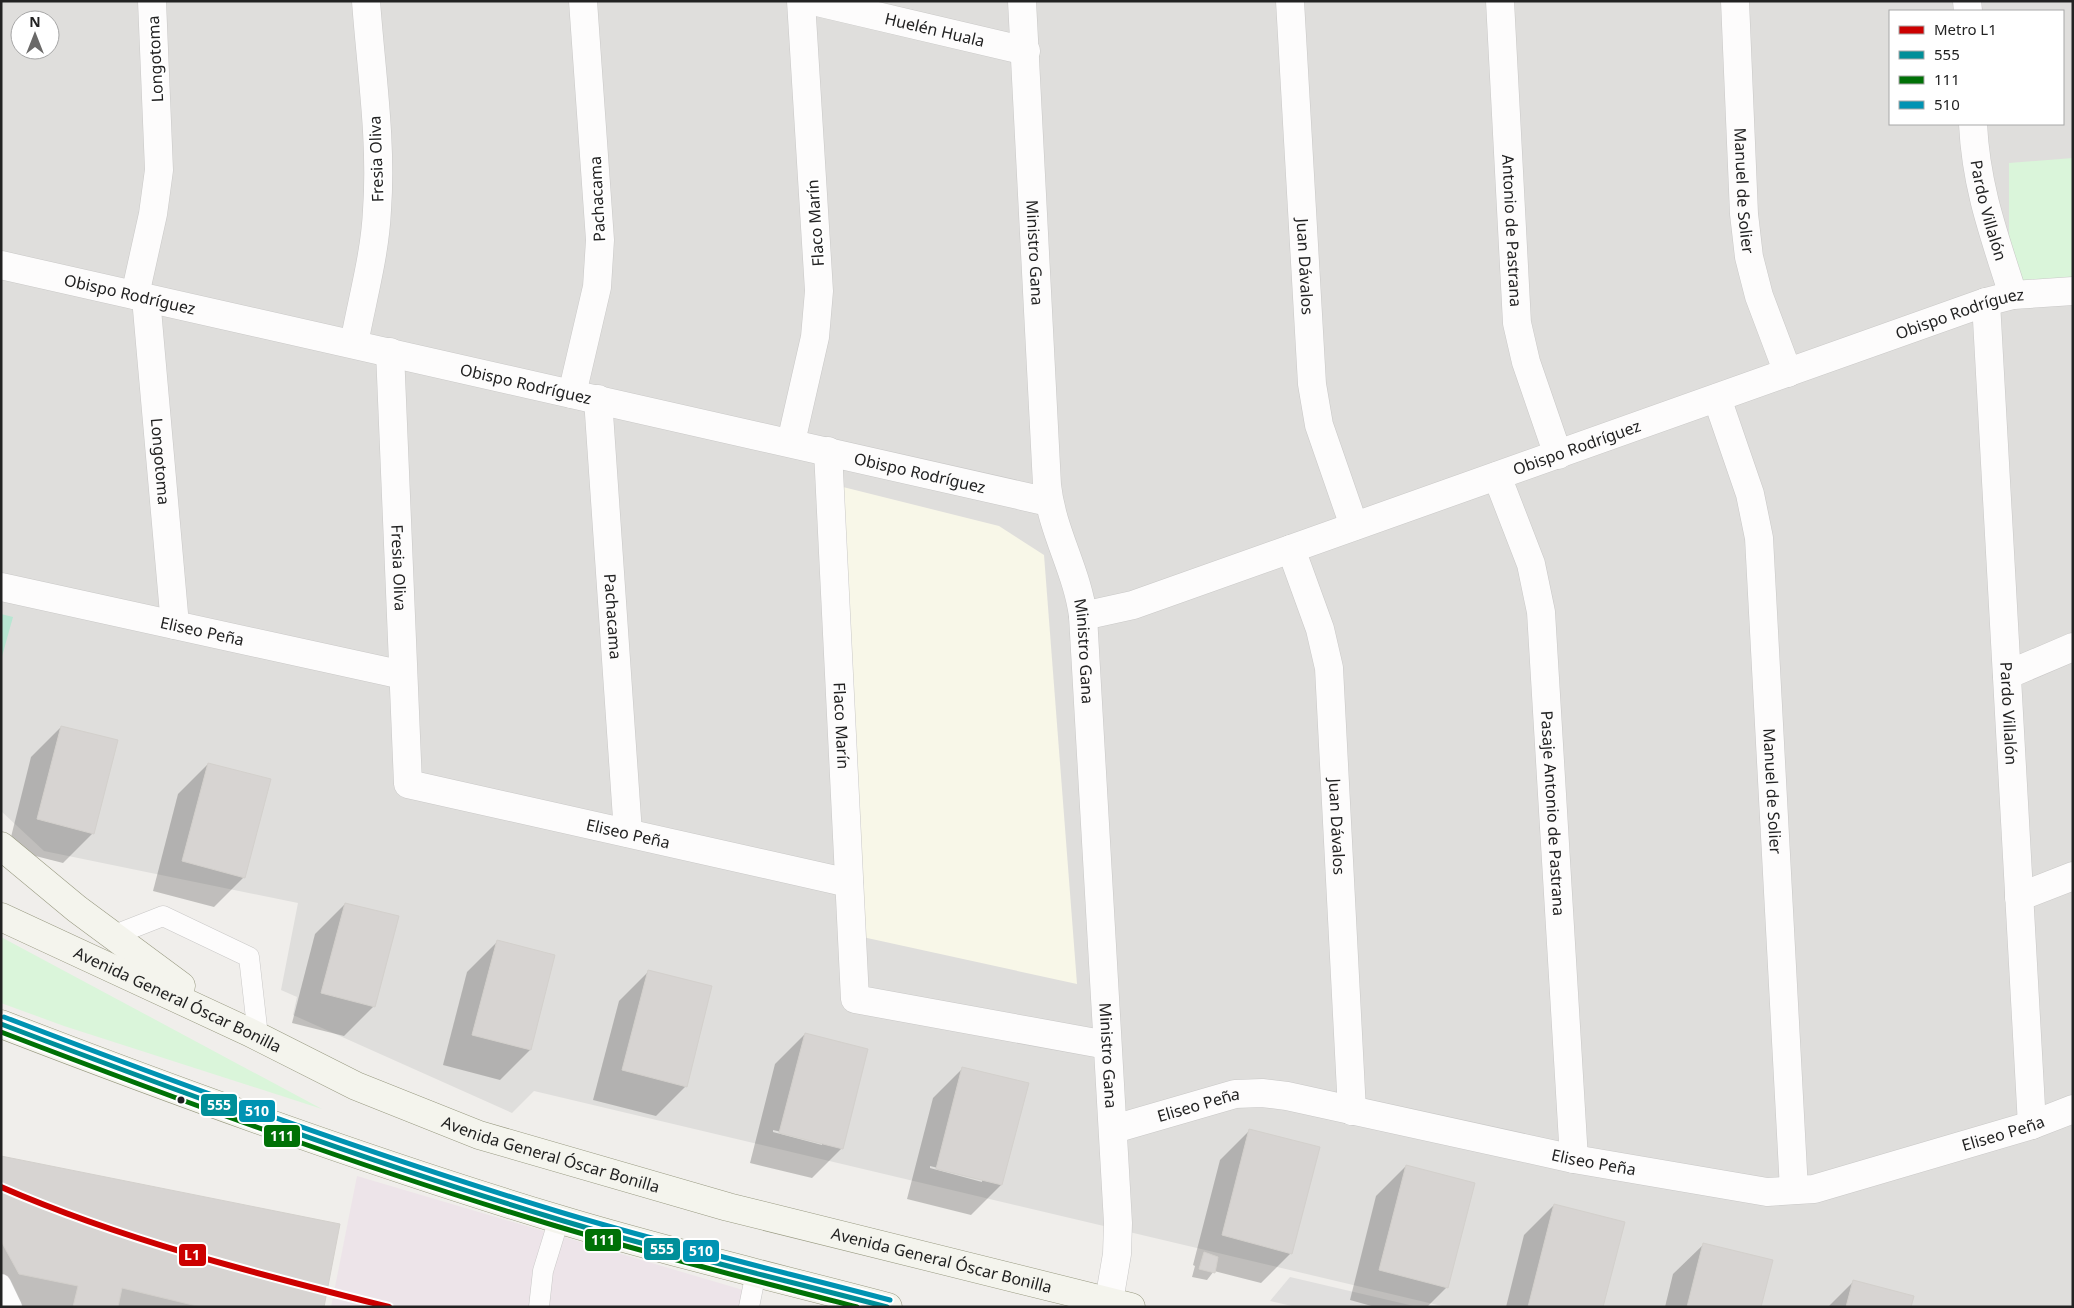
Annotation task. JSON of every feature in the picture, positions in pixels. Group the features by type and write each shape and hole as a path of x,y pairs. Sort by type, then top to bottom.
{"main road":[{"path":"1,846 112,936 254,1034"},
{"name":"Avenida General Óscar Bonilla","path":"1,917 254,1034 325,1071 411,1110 479,1135 548,1157 728,1207 1116,1305"},
{"path":"1,1024 168,1088 354,1154 559,1219 888,1307"}],"street":[{"name":"Longotoma","path":"152,1 159,170 140,297 175,625"},
{"name":"Fresia Oliva","path":"354,344 374,240 377,210 377,142 366,1"},
{"name":"Pachacama","path":"572,394 597,287 600,248 583,1"},
{"name":"Flaco Marín","path":"791,442 815,337 818,291 801,1"},
{"name":"Huelén Huala","path":"814,1 1026,51"},
{"name":"Ministro Gana","path":"1022,1 1049,502 1055,527 1076,584 1083,616 1107,1045 1114,1129 1118,1223 1116,1305"},
{"name":"Juan Dávalos","path":"1290,1 1312,384 1319,425 1354,526"},
{"name":"Antonio de Pastrana","path":"1500,1 1517,323 1526,362 1558,455"},
{"name":"Manuel de Solier","path":"1735,1 1744,214 1749,257 1760,296 1788,373"},
{"name":"Pardo Villalón","path":"1973,125 1977,173 1981,194 2013,295"},
{"name":"Obispo Rodríguez","path":"1,265 791,442 1049,502"},
{"name":"Obispo Rodríguez","path":"1083,616 1133,605 1986,302 2013,295 2073,291"},
{"name":"Pardo Villalón","path":"1986,302 2032,1125"},
{"name":"Fresia Oliva","path":"390,352 408,784"},
{"name":"Manuel de Solier","path":"1717,398 1750,494 1760,538 1794,1190"},
{"name":"Pachacama","path":"598,399 628,833"},
{"name":"Flaco Marín","path":"828,451 855,999 1107,1045"},
{"name":"Pasaje Antonio de Pastrana","path":"1497,476 1531,564 1542,612 1574,1159"},
{"name":"Juan Dávalos","path":"1291,549 1320,629 1329,668 1352,1111"},
{"name":"Eliseo Peña","path":"1,587 402,675"},
{"path":"2007,675 2073,646"},
{"name":"Eliseo Peña","path":"408,784 849,883"},
{"path":"2019,897 2073,876"},
{"name":"Eliseo Peña","path":"1114,1129 1235,1094 1262,1093 1287,1096 1574,1159 1767,1192 1814,1189 2032,1125 2073,1109"}],"lane":[{"path":"112,936 163,916 249,957 254,1034"},
{"path":"539,1307 543,1271 559,1219"},
{"path":"749,1307 756,1272"},
{"path":"1,1284 12,1307"}],"shaded area":[{"path":"1,1 2073,1 2073,1307 1446,1307 534,1091 512,1113 293,1015 297,997 281,990 298,903 44,851 1,811"},
{"path":"843,487 999,526 1044,555 1077,984 858,936"},
{"path":"357,1176 760,1295 758,1307 331,1307"},
{"path":"1290,1277 1418,1307 1296,1307 1270,1301"}],"green space":[{"path":"2073,158 2073,278 2009,287 2009,163"},
{"path":"1,614 13,617 1,660"},
{"path":"1,937 322,1109 64,1026 1,1003"}],"building":[{"path":"61,726 118,740 94,834 37,819"},
{"path":"208,763 271,779 245,878 182,861"},
{"path":"345,903 399,916 375,1007 321,993"},
{"path":"497,940 555,955 531,1050 472,1035"},
{"path":"648,970 712,986 687,1087 622,1070"},
{"path":"805,1033 868,1049 843,1149 779,1133"},
{"path":"962,1067 1029,1083 1002,1185 936,1169"},
{"path":"1249,1129 1320,1147 1292,1254 1222,1235"},
{"path":"1,1156 340,1224 324,1307 201,1307 122,1288 118,1307 73,1307 78,1286 19,1274 1,1241"},
{"path":"1406,1165 1475,1183 1448,1288 1379,1270"},
{"path":"1554,1204 1625,1222 1603,1307 1528,1307"},
{"path":"1703,1243 1773,1260 1761,1307 1687,1307"},
{"path":"1204,1252 1218,1257 1215,1273 1199,1269"},
{"path":"1853,1280 1914,1296 1911,1307 1846,1307"}],"metro line":[{"name":"L1","path":"1,1187 96,1224 192,1255 389,1307"}],"transit line":[{"name":"510","path":"4,1017 350,1144 490,1190 642,1236 890,1300"},
{"name":"555","path":"1,1024 347,1151 487,1197 639,1243 887,1307"},
{"name":"111","path":"1,1032 138,1084 416,1182 631,1248 857,1307"}]}
